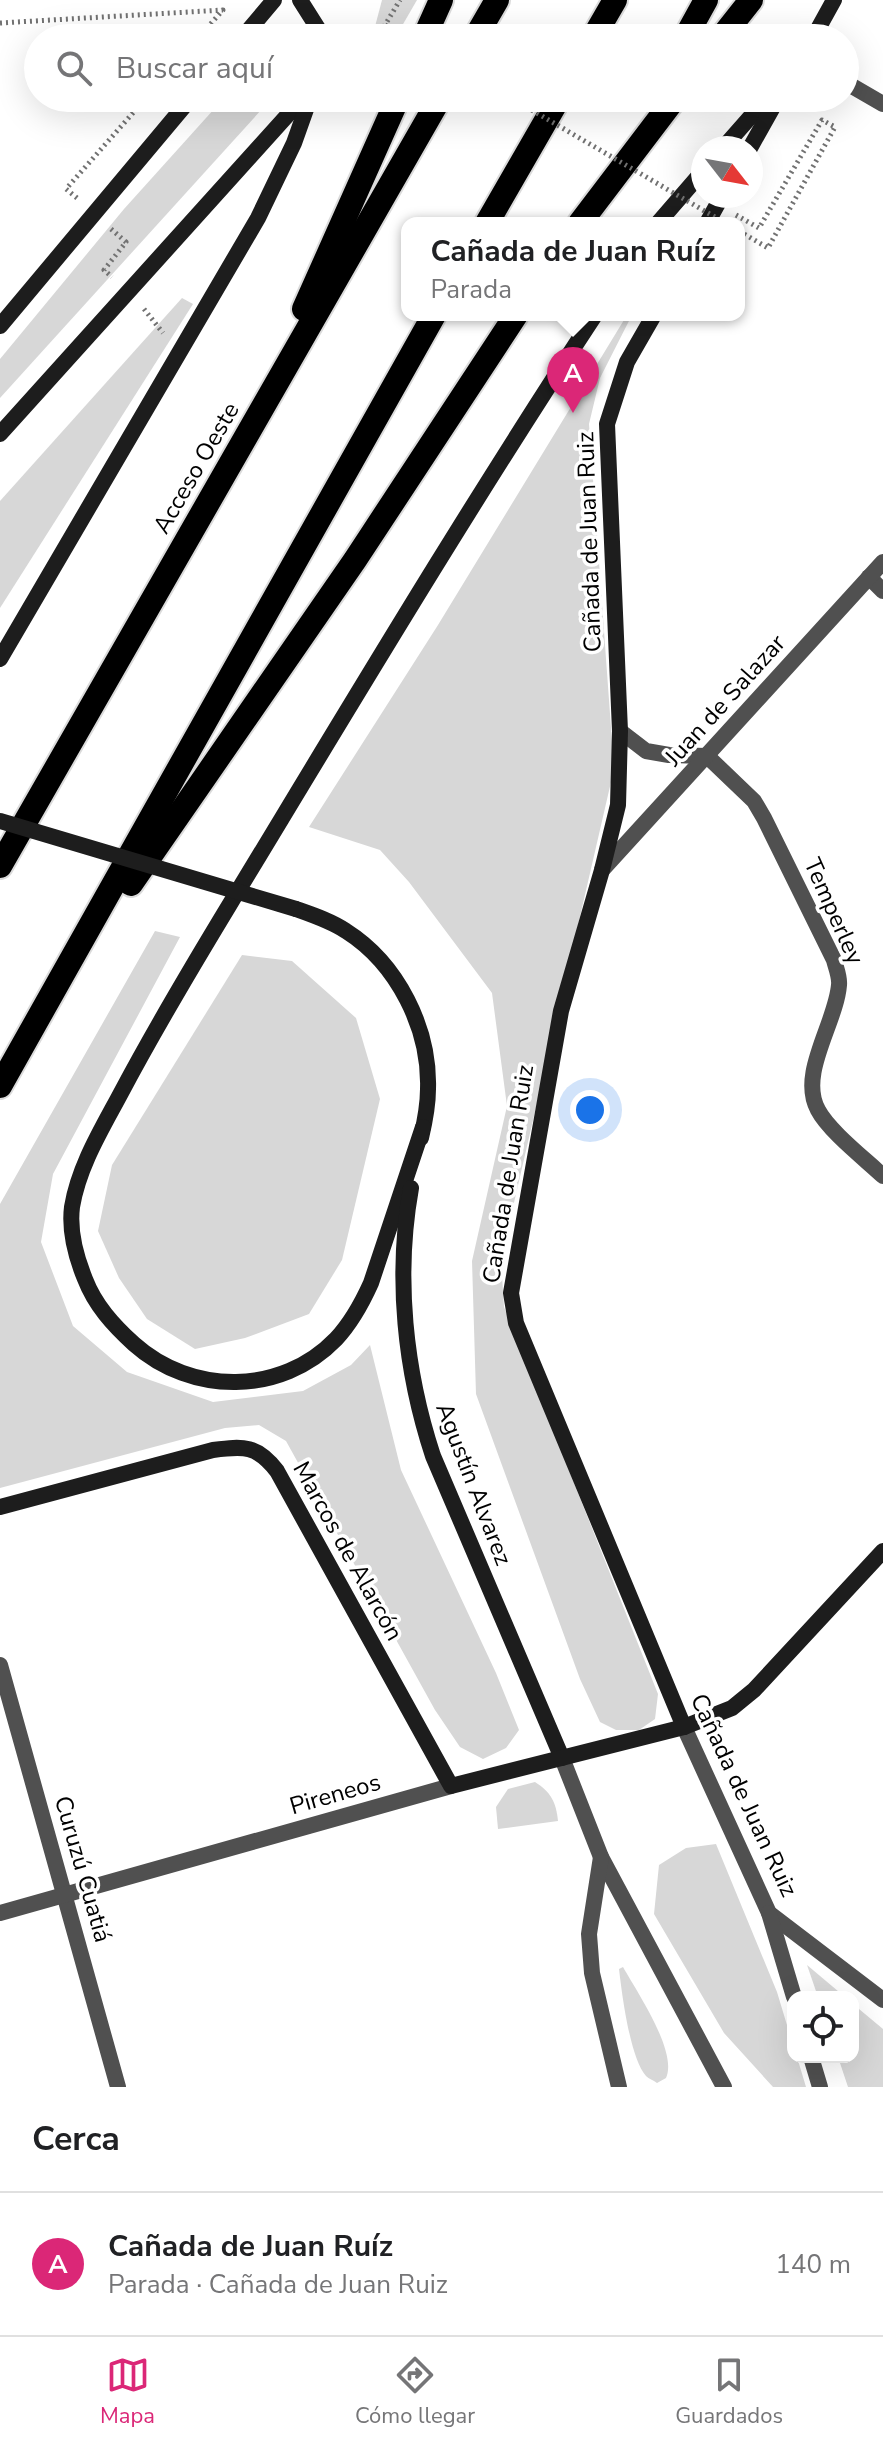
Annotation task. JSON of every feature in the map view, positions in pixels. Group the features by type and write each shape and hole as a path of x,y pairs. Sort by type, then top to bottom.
{"highway":[{"path":"430,24 441,0"},
{"path":"483,24 497,0"},
{"path":"601,24 615,0"},
{"path":"693,24 706,0"},
{"path":"732,24 751,0"},
{"path":"251,428 392,112"},
{"name":"Acceso Oeste","path":"0,866 432,112"},
{"path":"490,217 551,112"},
{"path":"599,195 644,112"},
{"path":"584,217 664,112"},
{"path":"0,1086 431,321"},
{"path":"43,1011 355,560 512,321"}],"main road":[{"path":"254,24 274,0"},
{"path":"300,0 315,24"},
{"path":"821,24 834,0"},
{"path":"0,326 179,112"},
{"path":"0,434 290,112"},
{"path":"0,659 258,218 294,143 305,112"},
{"path":"734,136 755,112"},
{"path":"757,136 770,112"},
{"path":"663,217 691,185"},
{"path":"423,1127 364,1298 335,1341 302,1365 283,1374 243,1383 201,1379 180,1373 160,1363 124,1335 109,1320 89,1289 80,1267 71,1225 78,1185 94,1143 199,954 452,538 591,321"},
{"name":"Cañada de Juan Ruiz","path":"651,321 627,362 607,424 620,731 618,805 561,1011 511,1293 516,1323 684,1727"},
{"name":"Agustín Alvarez","path":"0,821 296,909 346,931 366,946 406,997 417,1021 427,1066 428,1097 410,1192 404,1244 409,1359 418,1412 433,1456 562,1758"},
{"name":"Marcos de Alarcón","path":"0,1507 213,1450 240,1446 267,1458 451,1786"},
{"name":"Pireneos","path":"451,1786 684,1727 732,1708 754,1690 883,1551"}],"street":[{"path":"859,90 883,104"},
{"name":"Juan de Salazar","path":"602,870 883,562"},
{"path":"869,577 883,591"},
{"path":"620,731 646,751 707,756"},
{"name":"Temperley","path":"707,756 759,809 834,960 840,982 812,1077 812,1094 817,1110 827,1122 883,1176"},
{"name":"Curuzú Cuatiá","path":"0,1665 118,2087"},
{"name":"Cañada de Juan Ruiz","path":"684,1727 769,1913 883,2000"},
{"name":"Agustín Alvarez","path":"562,1758 601,1857 724,2087"},
{"name":"Pireneos","path":"0,1913 451,1786"},
{"path":"601,1857 589,1934 592,1973 619,2087"},
{"path":"769,1913 792,1991"},
{"path":"813,2063 820,2087"}],"path":[{"path":"386,24 400,0"},
{"path":"0,23 223,10 210,24"},
{"path":"535,112 715,217"},
{"path":"745,218 759,228 822,120 835,127 768,248 745,235"}],"shaded area":[{"path":"382,0 417,0 403,24 376,24"},
{"path":"211,112 259,112 0,398 0,359 124,209"},
{"path":"182,298 193,304 0,608 0,501"},
{"path":"623,321 629,321 600,378 589,424 614,769 501,1259 504,1307 658,1694 655,1719 639,1730 616,1730 600,1722 580,1679 476,1394 472,1261 507,1106 492,993 409,882 380,850 309,827 438,625"},
{"path":"155,931 180,937 53,1174 41,1242 73,1326 127,1372 213,1402 303,1391 351,1365 370,1345 401,1470 496,1673 519,1730 506,1748 483,1759 460,1747 435,1710 286,1441 259,1425 225,1428 0,1488 0,1204"},
{"path":"242,955 292,961 356,1018 380,1099 342,1260 309,1314 245,1338 195,1349 147,1319 119,1278 98,1231 112,1165"},
{"path":"535,1782 552,1798 558,1821 498,1829 496,1807 508,1789"},
{"path":"716,1844 777,1992 787,2025 787,2063 799,2063 806,2087 773,2087 724,2033 654,1914 659,1865 686,1848"},
{"path":"807,1965 838,1991 816,1991"},
{"path":"623,1967 654,2022 666,2053 666,2078 657,2083 646,2076 635,2055 619,1969"},
{"path":"859,2009 883,2029 883,2087 848,2087 840,2063 859,2063"}],"place":[{"name":"Cañada de Juan Ruíz","path":"573,413"}]}
